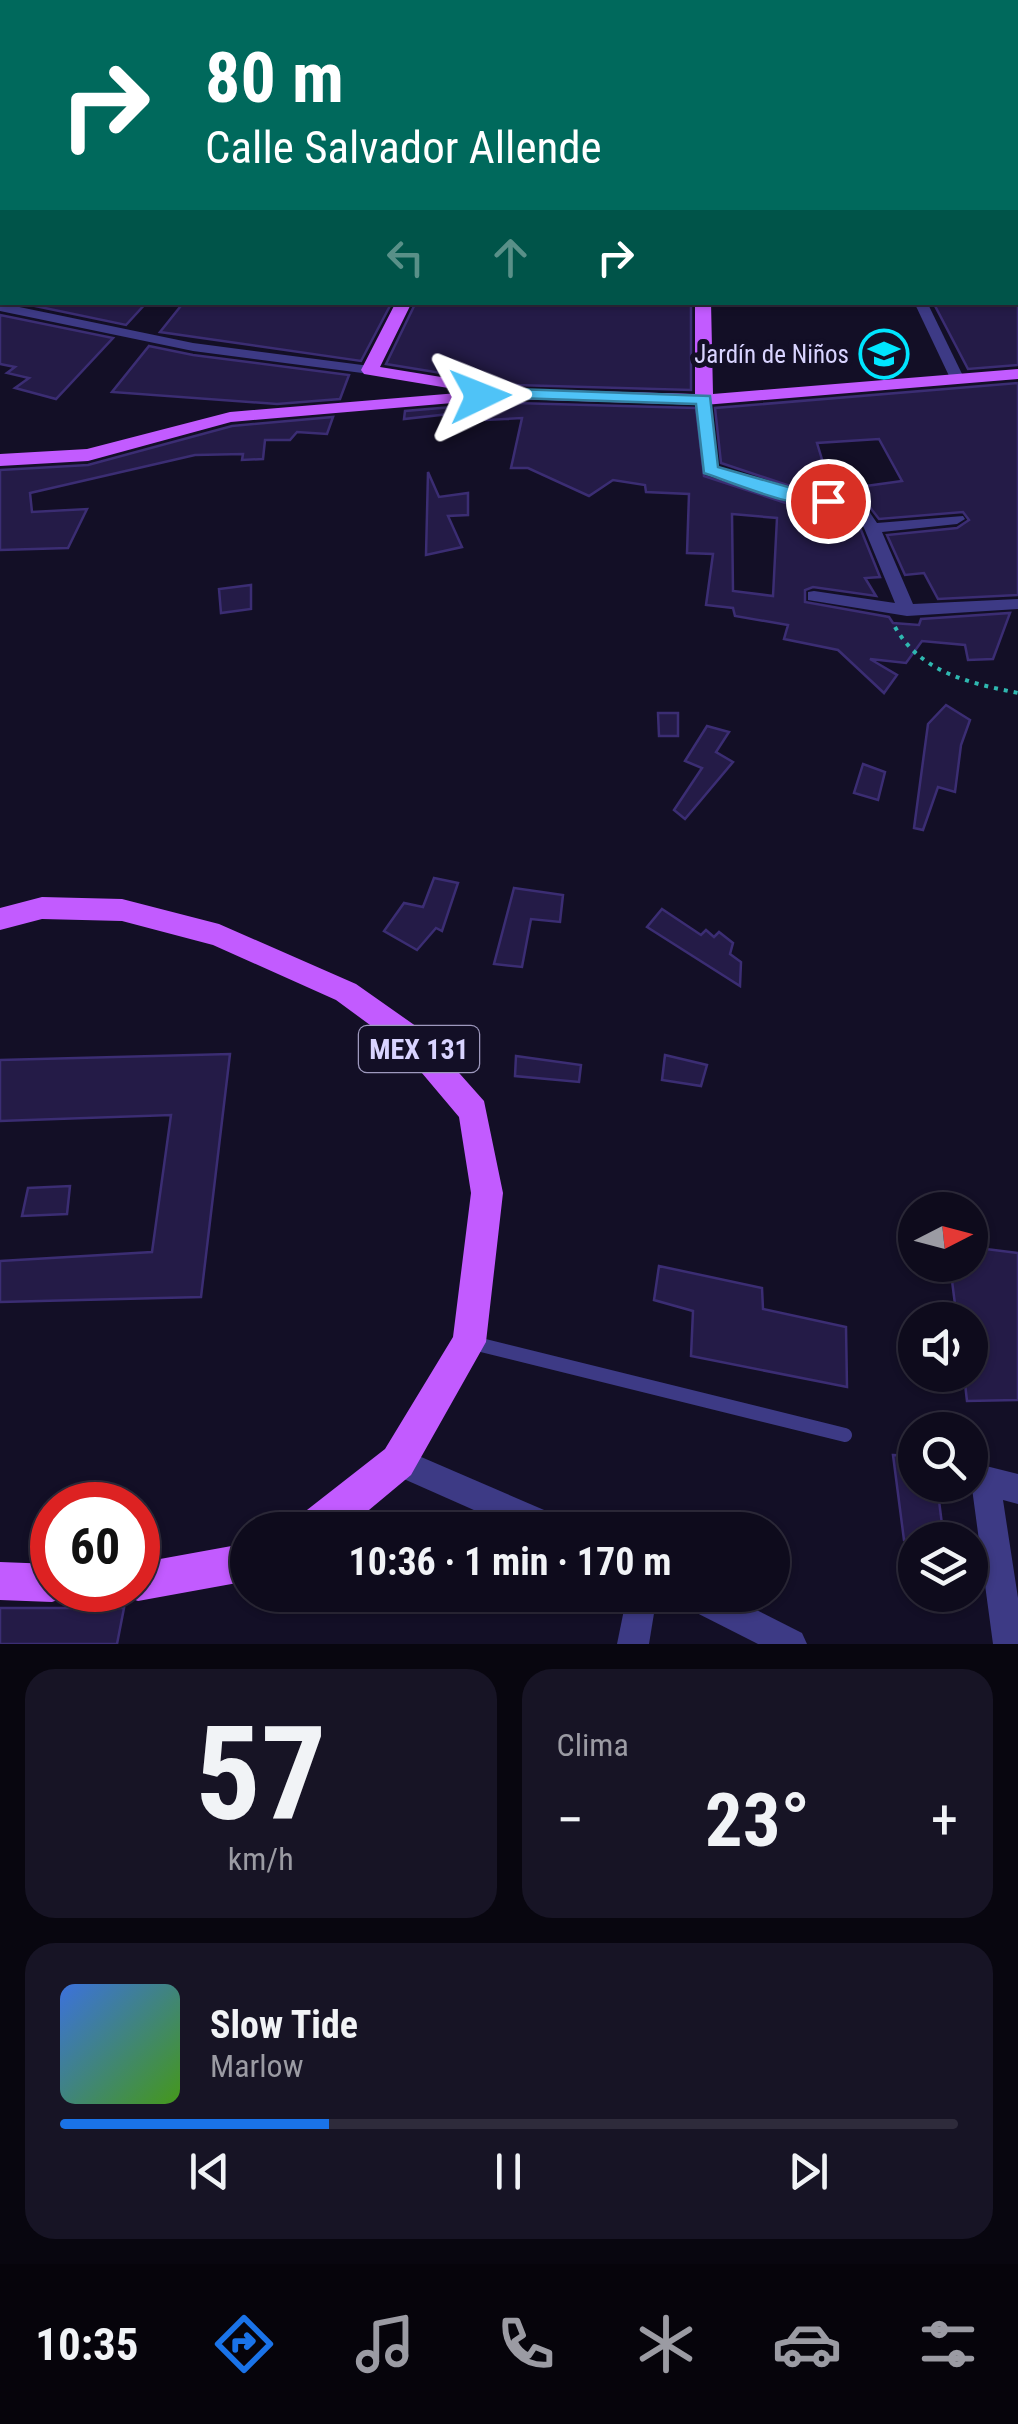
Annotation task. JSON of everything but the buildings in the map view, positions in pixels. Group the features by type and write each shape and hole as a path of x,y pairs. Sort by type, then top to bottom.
{"main road":[{"path":"402,305 370,370 515,394"},
{"path":"703,305 704,400"},
{"path":"0,460 88,455 230,417 302,408 515,394 704,400 1018,374"},
{"name":"MEX 131","path":"0,919 42,908 122,910 219,935 346,992 410,1038 473,1111 487,1193 469,1342 398,1462 338,1512"},
{"path":"160,1578 230,1565"},
{"path":"0,1581 30,1582"}],"street":[{"path":"14,305 193,347 370,370"},
{"path":"921,305 957,378"},
{"path":"704,400 710,470 799,498 857,504 872,528 907,610"},
{"path":"872,528 957,519"},
{"path":"814,596 907,610 1018,604"},
{"path":"398,1462 513,1512"},
{"path":"1008,1644 986,1481 1018,1489"},
{"path":"633,1644 639,1612"},
{"path":"728,1612 791,1644"}],"lane":[{"path":"469,1342 845,1435"}],"path":[{"path":"887,606 902,644 958,681 1018,693"}],"place":[{"name":"Jardín de Niños","path":"884,354"}],"route":[{"path":"480,396 704,400 710,470 799,498 828,501"}]}
